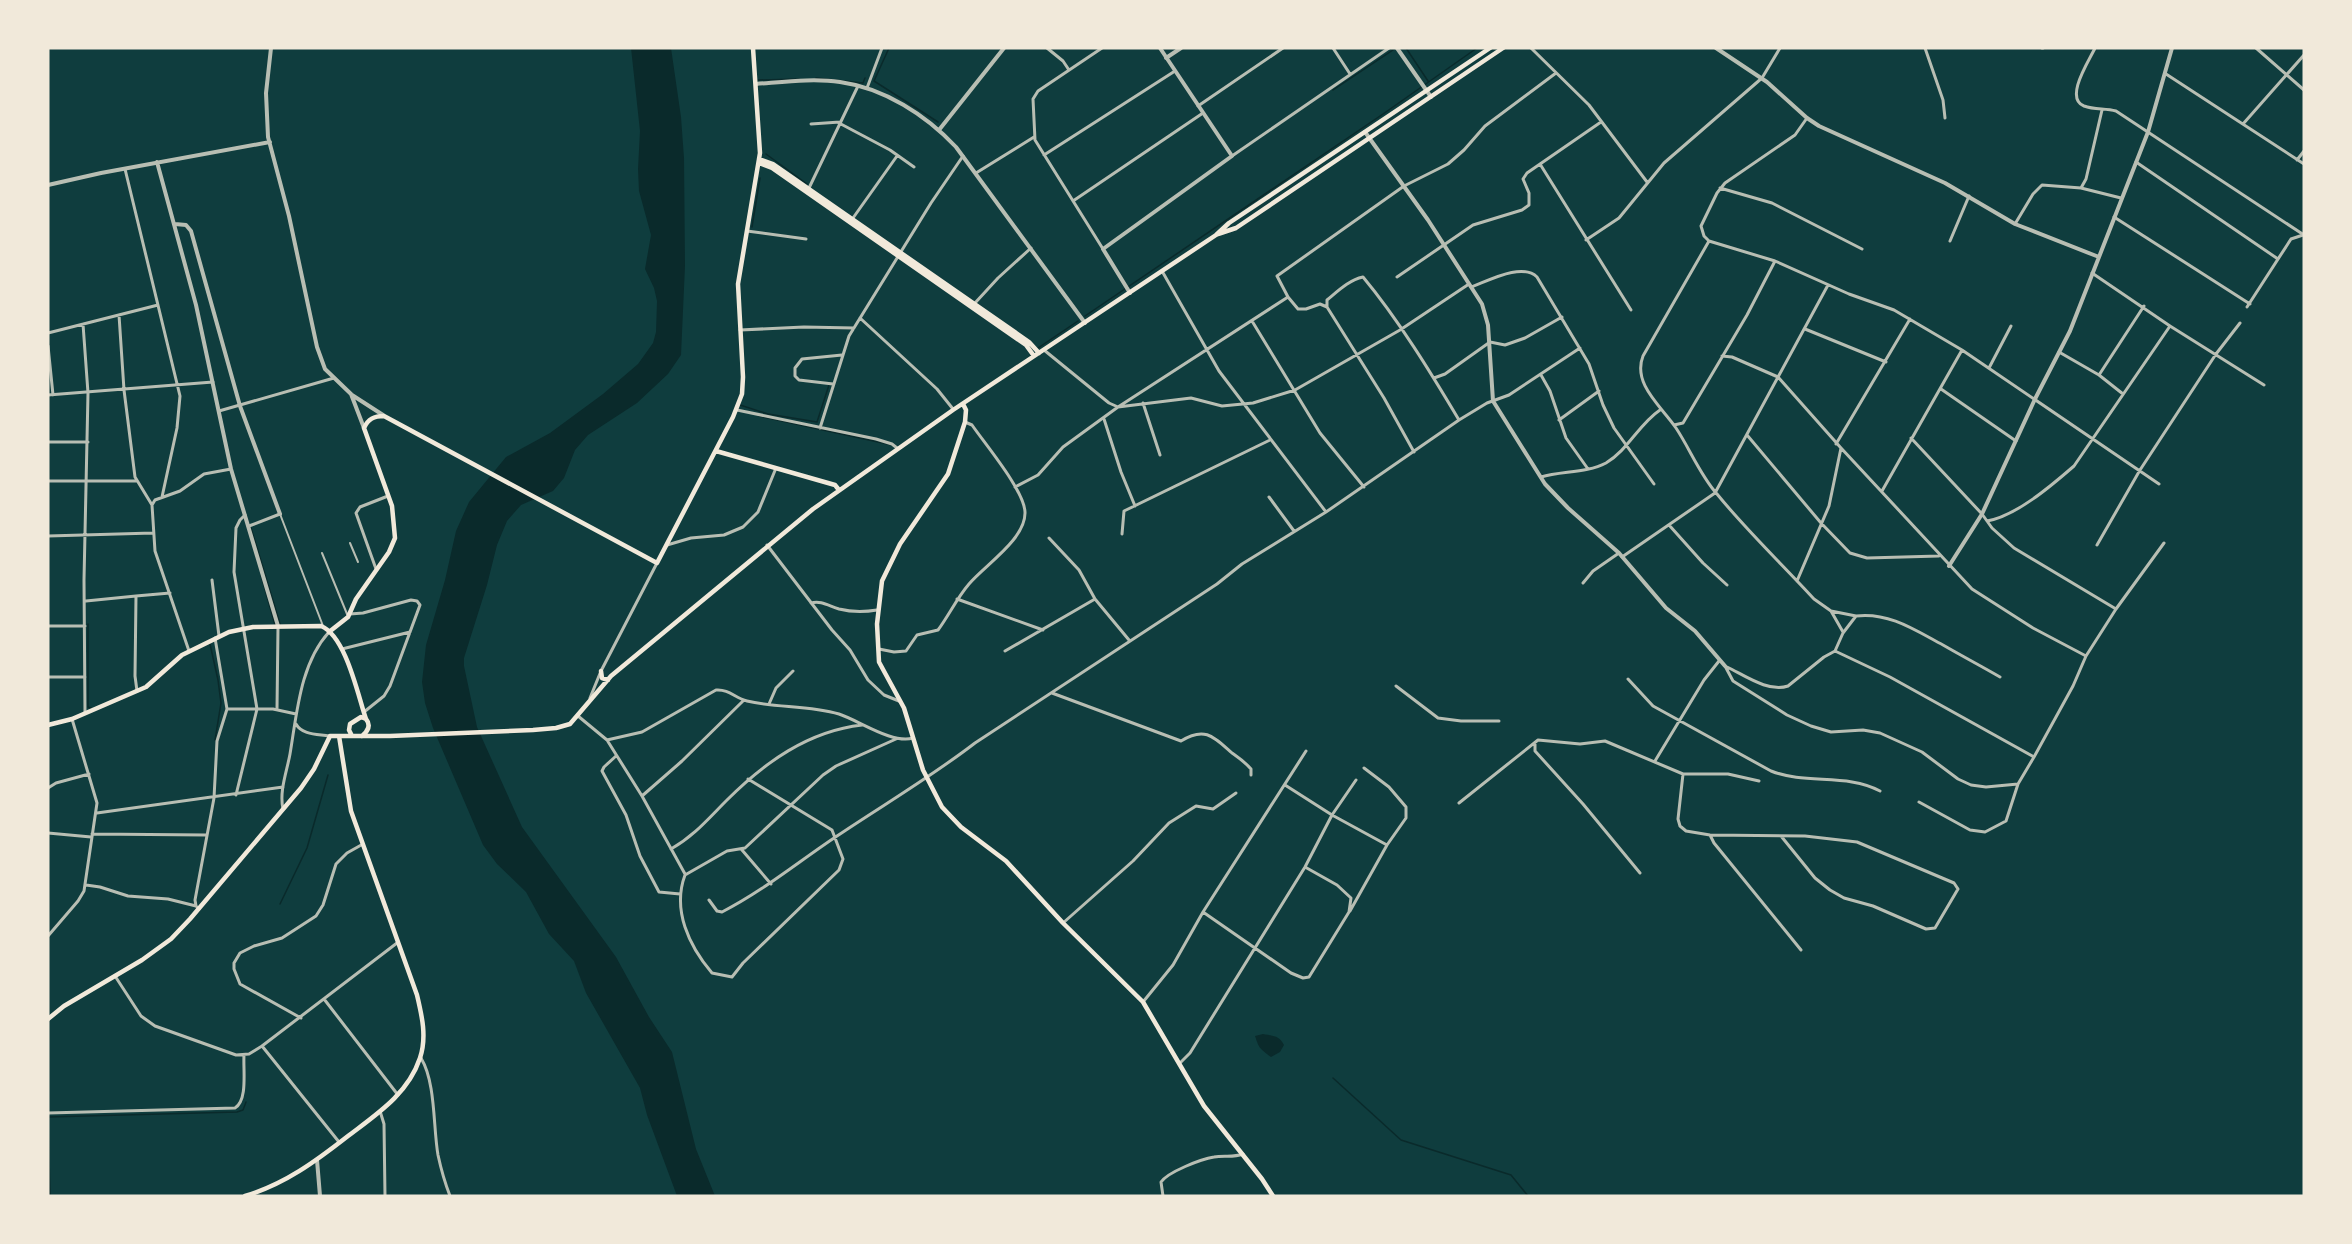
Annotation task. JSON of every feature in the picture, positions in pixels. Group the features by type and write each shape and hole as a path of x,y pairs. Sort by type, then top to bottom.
{"main road":[{"path":"329,632 349,616 356,599 392,548 395,532 393,513 364,428 371,418 384,416 657,563 736,410 743,387 738,284 759,161 753,48"},
{"path":"48,1019 64,1006 171,939 308,778 330,736 390,736 524,730 561,727 570,724 608,680 767,545 839,490 897,448 1216,235 1229,223 1490,48"},
{"path":"1216,235 1236,228 1503,48"},
{"path":"759,161 773,164 853,218 1037,355"},
{"path":"759,161 975,303 1029,342 1037,355"},
{"path":"963,404 966,410 965,423 945,480 907,532 887,568 880,587 877,610 877,648 882,668 900,701 927,778 938,800 953,820 998,854 1063,923 1143,1002 1204,1106 1273,1196"},
{"path":"716,450 835,484 839,490"},
{"path":"337,642 339,624"},
{"path":"48,725 72,719 151,684 176,659 217,637 243,629 278,626 324,627 337,642 349,666 368,726 362,736"},
{"path":"601,671 602,678 608,680"},
{"path":"352,736 348,730 351,722 357,718 366,719"},
{"path":"245,1196 286,1179 317,1160 380,1112 398,1095 409,1080 420,1057 424,1032 414,984 348,798 339,736"}],"street":[{"path":"271,48 266,93 270,142 289,216 319,357 325,369 351,394 384,416"},
{"path":"867,88 882,48"},
{"path":"939,130 1004,48"},
{"path":"1047,48 1070,70"},
{"path":"1102,48 1034,96 1034,137 1130,293"},
{"path":"1160,48 1232,156"},
{"path":"1166,58 1181,48"},
{"path":"1198,106 1283,48"},
{"path":"1333,48 1350,74"},
{"path":"1103,249 1232,156 1389,48"},
{"path":"1397,48 1431,98"},
{"path":"1531,48 1588,105 1647,182"},
{"path":"1716,48 1762,78 1807,118 1839,136 1910,166 1969,196 2014,224 2099,257"},
{"path":"1586,240 1619,218 1647,182 1689,140 1762,78 1780,48"},
{"path":"1925,48 1943,100 1945,118"},
{"path":"2095,48 2075,95 2079,103 2102,110 2116,111 2304,234"},
{"path":"1949,566 1982,514 2035,399 2070,331 2091,272 2148,132 2172,48"},
{"path":"2256,48 2304,90"},
{"path":"2243,124 2304,55"},
{"path":"1044,155 1175,70"},
{"path":"1458,420 1434,378 1363,278 1354,279 1320,304 1298,309 1288,297 1277,276 1404,186 1448,164 1485,126 1556,73"},
{"path":"2166,74 2304,164"},
{"path":"756,84 826,81 867,88 902,105 939,130 976,173 1085,323"},
{"path":"809,188 858,86"},
{"path":"2081,188 2086,179 2102,110"},
{"path":"1073,201 1203,114"},
{"path":"1807,118 1795,135 1720,188 1701,226 1704,236 1709,241 1775,261 1894,310 1962,350 2159,484"},
{"path":"811,124 840,122 914,167"},
{"path":"1396,277 1481,221 1522,210 1529,205 1529,193 1523,179 1527,173 1601,122"},
{"path":"1365,132 1443,244 1486,314 1493,400 1541,477 1568,508 1621,555 1666,608 1695,631 1719,661 1768,686 1782,688 1835,651 1843,633 1856,616"},
{"path":"976,173 1034,137"},
{"path":"48,185 125,168 270,142"},
{"path":"2297,160 2304,151"},
{"path":"853,218 898,156"},
{"path":"820,428 842,355 854,328 963,156"},
{"path":"157,162 175,224 213,382 231,469 278,626 277,710"},
{"path":"2136,162 2278,259"},
{"path":"1540,164 1631,310"},
{"path":"125,168 178,386 180,412 162,497"},
{"path":"2014,224 2038,188 2047,185 2081,188 2121,198"},
{"path":"1720,188 1772,204 1862,249"},
{"path":"1950,240 1969,196"},
{"path":"2114,217 2248,306 2291,239 2304,234"},
{"path":"175,224 186,225 191,231 240,406 324,627"},
{"path":"747,231 806,239"},
{"path":"1709,241 1641,362 1641,377 1660,410 1674,425 1715,493 1814,599 1831,610 1856,616 1881,616 1906,624 2000,677"},
{"path":"975,303 1031,248"},
{"path":"1674,425 1683,423 1775,261"},
{"path":"1162,271 1205,349 1270,440 1326,512"},
{"path":"1044,350 1109,403 1118,407 1191,398 1222,405 1244,404 1295,390 1400,330 1470,285 1517,271 1529,271 1537,277 1593,371 1610,422 1654,484"},
{"path":"2091,272 2144,306 2170,326 2264,385"},
{"path":"1583,583 1593,571 1669,525 1715,493 1828,284"},
{"path":"1015,487 1038,475 1063,447 1118,407 1288,297"},
{"path":"1327,300 1327,307 1414,452"},
{"path":"1320,304 1327,307"},
{"path":"48,333 158,305"},
{"path":"2099,375 2144,306"},
{"path":"119,315 124,390 136,481 152,505 155,551 189,651"},
{"path":"1434,378 1445,374 1490,342 1505,345 1525,338 1562,317"},
{"path":"860,318 937,389 953,410"},
{"path":"1836,444 1910,319"},
{"path":"1252,321 1320,433 1364,487"},
{"path":"2097,545 2140,470 2216,354 2240,323"},
{"path":"83,324 88,393 85,713"},
{"path":"1989,368 2011,326"},
{"path":"1987,521 2002,519 2057,481 2074,466 2170,326"},
{"path":"740,330 804,327 854,328"},
{"path":"1805,329 1886,362"},
{"path":"48,346 53,395"},
{"path":"710,900 717,911 722,912 771,884 836,837 927,778 1129,640 1364,487 1458,420 1493,400 1509,395 1580,348"},
{"path":"1882,491 1962,350"},
{"path":"2059,352 2099,375 2123,394"},
{"path":"834,384 799,380 795,376 795,368 802,359 842,355"},
{"path":"1722,356 1732,357 1778,377 1836,444 1972,589 2000,608 2086,656"},
{"path":"1541,375 1550,391 1566,438 1588,469"},
{"path":"219,411 334,378"},
{"path":"48,395 213,382"},
{"path":"1941,389 2016,441"},
{"path":"1559,420 1599,391"},
{"path":"351,394 364,428"},
{"path":"1143,403 1160,455"},
{"path":"736,410 876,439 897,448"},
{"path":"1541,477 1588,469 1609,461 1647,419 1660,410"},
{"path":"1104,419 1120,472 1135,506"},
{"path":"877,648 894,652 906,651 917,635 938,630 957,599 1019,531 1024,522 1024,512 1015,487 972,425 965,423"},
{"path":"1747,435 1821,523 1850,553 1861,557 1939,556"},
{"path":"1911,438 2014,548 2116,609"},
{"path":"1122,534 1124,511 1270,440"},
{"path":"48,442 88,442"},
{"path":"1797,581 1831,500 1840,448"},
{"path":"666,545 691,538 723,535 743,527 758,512 776,468"},
{"path":"152,505 155,500 180,491 204,474 231,469"},
{"path":"48,481 136,481"},
{"path":"376,570 356,513 360,507 388,496"},
{"path":"1269,497 1294,531"},
{"path":"249,526 280,514"},
{"path":"236,795 257,709 234,564 236,528 245,515"},
{"path":"1669,525 1703,563 1727,585"},
{"path":"48,536 153,533"},
{"path":"1049,538 1079,570 1095,598 1129,640"},
{"path":"350,543 358,562"},
{"path":"1919,802 1970,830 1985,832 2006,821 2018,784 2073,686 2086,656 2116,609 2164,543"},
{"path":"767,545 850,650 873,686 892,699 900,701"},
{"path":"322,553 349,616 411,600 419,603 419,611 386,692 364,712"},
{"path":"587,704 601,671 657,563"},
{"path":"198,908 195,900 214,798 217,741 227,709 212,580"},
{"path":"85,601 170,593"},
{"path":"136,597 135,676 137,691"},
{"path":"1005,651 1095,598"},
{"path":"957,599 1043,630"},
{"path":"811,603 819,602 852,611 877,610"},
{"path":"1831,610 1843,633"},
{"path":"48,626 85,626"},
{"path":"283,809 284,787 300,695 311,662 329,632"},
{"path":"341,649 410,632"},
{"path":"1835,651 1890,676 2034,757"},
{"path":"1655,761 1679,720 1719,661"},
{"path":"1725,666 1730,678 1737,684 1787,715 1811,726 1831,732 1863,730 1880,733 1922,752 1958,779 1971,785 1986,787 2018,784"},
{"path":"769,704 776,688 793,671"},
{"path":"48,677 85,677"},
{"path":"1628,679 1649,703 1697,732 1779,774 1809,779 1853,781 1880,791"},
{"path":"1396,686 1438,718 1461,722 1499,722"},
{"path":"607,740 642,732 716,690 729,691 744,700 830,712 896,739"},
{"path":"1052,692 1181,741 1191,734 1209,735 1243,760 1251,769 1251,775"},
{"path":"642,796 706,739 744,700"},
{"path":"227,709 277,710 296,714"},
{"path":"578,716 607,740 642,796 685,875 680,894 682,919 689,938 712,973 732,977 743,963 839,870 843,859 832,830 748,780"},
{"path":"48,936 78,901 86,885 97,813 96,797 72,719"},
{"path":"296,724 305,732 330,736"},
{"path":"671,849 697,832 748,780 774,758 811,739 839,729 864,725"},
{"path":"685,875 727,852 742,850 830,770 896,739 913,738"},
{"path":"1459,803 1538,740 1580,744 1605,741 1683,774 1728,774 1759,781"},
{"path":"1535,744 1535,751 1583,804 1640,873"},
{"path":"1143,1002 1173,965 1203,912 1306,751"},
{"path":"616,756 604,766 602,771 626,815 643,862 659,892 680,894"},
{"path":"1203,912 1291,974 1303,978 1310,977 1387,845 1406,818 1406,807 1389,787 1364,768"},
{"path":"48,788 56,783 89,774"},
{"path":"1683,774 1678,819 1680,826 1686,831 1710,835 1781,836 1820,837 1864,843 1954,883 1958,888 1935,928 1926,928 1873,906 1844,898 1830,890 1815,878 1781,836"},
{"path":"1178,1064 1190,1053 1305,867 1332,815 1356,780"},
{"path":"1285,785 1332,815 1387,845"},
{"path":"97,813 284,787"},
{"path":"1063,923 1124,869 1169,823 1196,806 1213,809 1236,793"},
{"path":"48,833 206,835"},
{"path":"1710,835 1801,950"},
{"path":"300,1018 240,984 235,975 234,963 245,949 282,938 316,916 323,905 336,864 347,853 363,844"},
{"path":"742,850 771,884"},
{"path":"1305,867 1337,885 1351,898 1349,912"},
{"path":"86,885 128,896 168,899 198,908"},
{"path":"115,976 136,1010 150,1023 228,1053 244,1055 262,1046 399,942"},
{"path":"324,999 398,1095"},
{"path":"262,1046 339,1142"},
{"path":"48,1113 235,1108 239,1106 242,1098 244,1055"},
{"path":"420,1057 425,1066 430,1089 438,1156 450,1196"},
{"path":"380,1112 384,1124 385,1196"},
{"path":"1163,1196 1161,1182 1170,1174 1214,1156 1232,1157 1243,1154"},
{"path":"317,1160 320,1196"}],"water":[{"path":"631,48 671,48 681,117 684,158 685,266 681,355 668,374 637,403 588,435 575,450 564,478 553,491 521,505 507,521 497,545 464,658 464,666 477,727 522,827 616,957 649,1017 672,1052 696,1149 715,1196 677,1196 647,1115 640,1088 586,993 574,961 549,934 526,892 497,864 483,845 433,728 425,703 422,682 426,645 445,580 456,531 469,502 506,457 550,433 603,394 638,364 653,343 656,332 657,301 645,269 651,235 639,191 640,131"},
{"path":"1263,1034 1280,1039 1284,1045 1280,1052 1271,1057 1262,1050 1255,1036"}],"waterway":[{"path":"889,48 874,81 938,122"},
{"path":"1406,48 1428,81"},
{"path":"1085,316 1477,48"},
{"path":"1333,90 1393,50"},
{"path":"816,78 863,83 865,78"},
{"path":"758,80 799,79"},
{"path":"766,154 807,184"},
{"path":"752,227 760,178"},
{"path":"1038,348 1078,321"},
{"path":"740,405 768,414 817,422 829,385"},
{"path":"759,416 892,445"},
{"path":"251,528 280,624"},
{"path":"261,575 275,625"},
{"path":"88,624 88,707 91,708"},
{"path":"210,644 221,703 215,740"},
{"path":"280,904 307,848 328,775"},
{"path":"1333,1078 1401,1140 1511,1175 1528,1196"},
{"path":"48,1117 237,1112 243,1110 246,1102"},
{"path":"48,1119 50,1196"}]}
